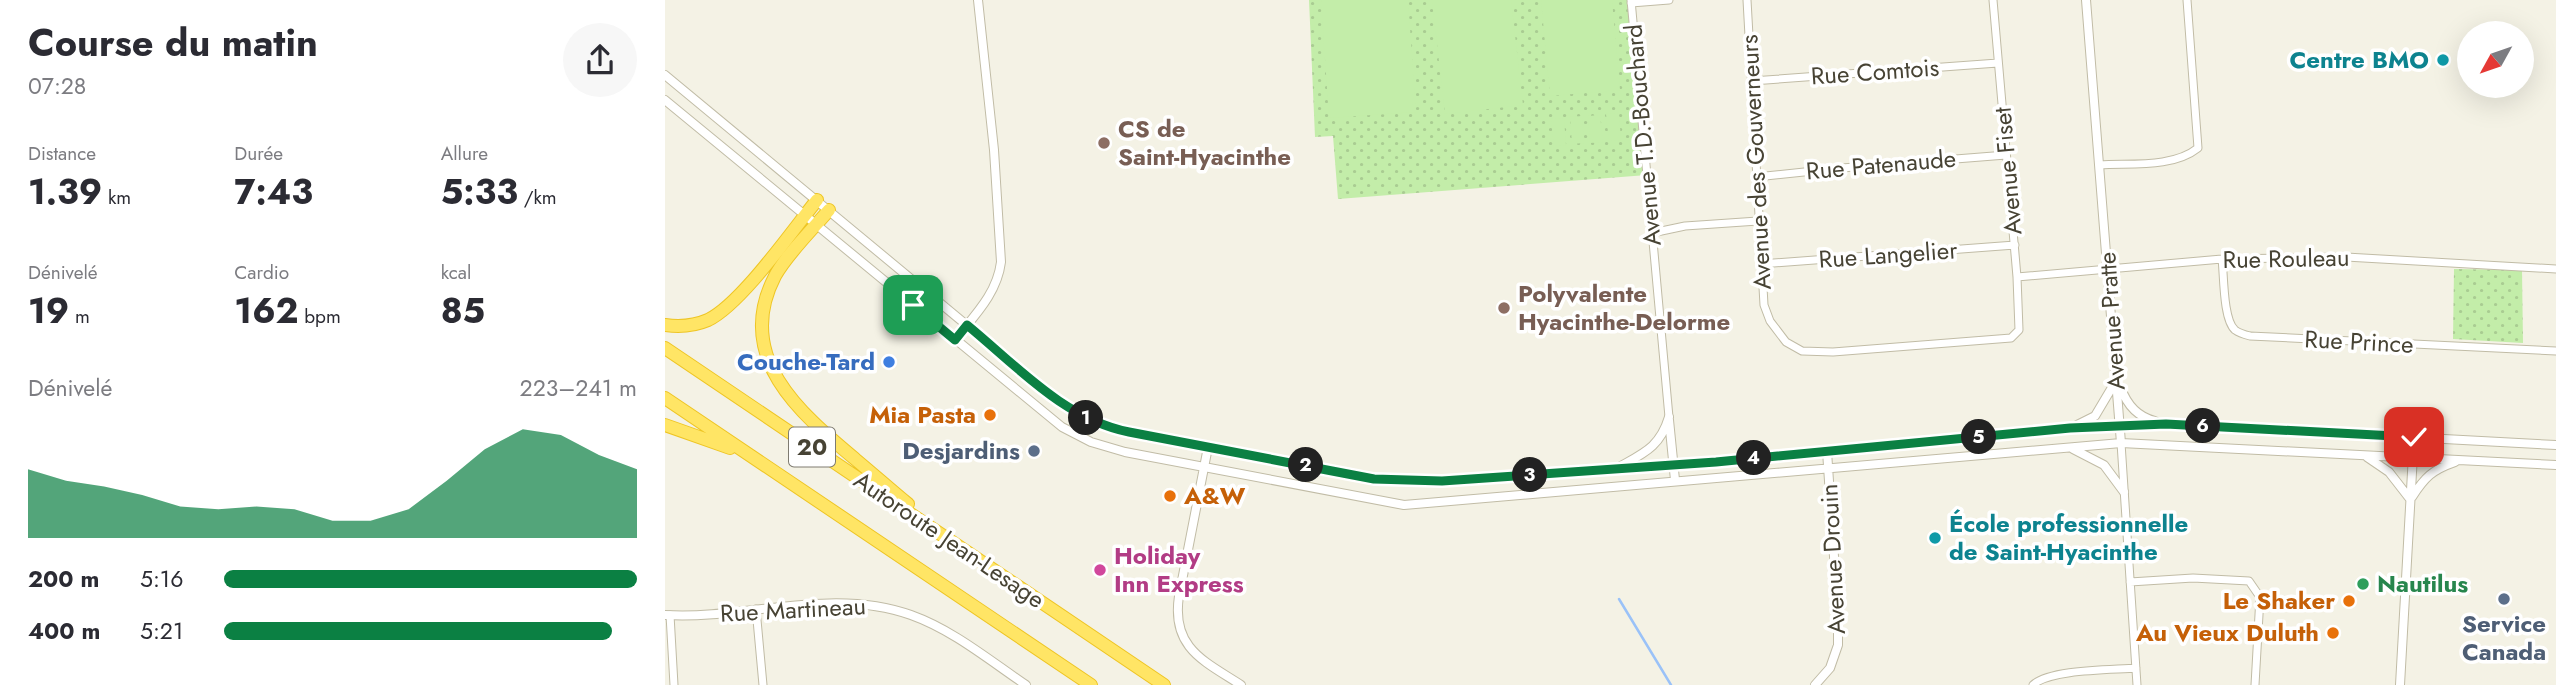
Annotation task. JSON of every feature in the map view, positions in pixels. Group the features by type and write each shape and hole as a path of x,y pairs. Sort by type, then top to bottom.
{"highway":[{"path":"665,325 700,323 726,308 817,200"},
{"path":"829,210 780,269 767,296 764,336 773,373 790,400 809,420 959,547"},
{"name":"Autoroute Jean-Lesage","path":"665,348 1164,685"},
{"name":"Autoroute Jean-Lesage","path":"665,398 1091,685"},
{"path":"665,425 753,457"}],"street":[{"path":"955,340 992,292 999,274 1000,262 995,162 978,0"},
{"path":"1631,2 1669,0"},
{"name":"Avenue des Gouverneurs","path":"1747,0 1764,305 1770,321 1786,342 1802,351 1833,352 2011,338"},
{"name":"Avenue Fiset","path":"1993,0 2017,277 2019,330 2011,338"},
{"name":"Avenue Pratte","path":"2086,0 2117,379 2137,685"},
{"path":"2100,165 2169,160 2186,157 2198,148 2187,0"},
{"name":"Avenue T.D.-Bouchard","path":"1631,2 1675,480"},
{"name":"Rue Comtois","path":"1752,81 1998,63"},
{"path":"665,75 1052,396 1088,419 1115,429 1374,479 1442,481 1615,469 2070,428 2166,424 2556,444"},
{"path":"665,100 1042,412 1076,435 1117,450 1205,468 1404,505 2121,443 2556,465"},
{"name":"Rue Patenaude","path":"1756,177 1842,167 2006,155"},
{"path":"1652,233 1685,226 1758,221"},
{"name":"Rue Langelier","path":"1761,264 2015,245"},
{"name":"Rue Rouleau","path":"2017,277 2222,260 2346,257 2556,269"},
{"name":"Rue Prince","path":"2222,260 2226,308 2231,325 2236,331 2250,336 2556,351"},
{"path":"2117,379 2124,396 2137,414 2166,424"},
{"path":"2070,428 2095,416 2117,379"},
{"path":"1615,469 1650,450 1661,437 1669,418"},
{"path":"2400,685 2414,437"},
{"path":"1209,447 1179,597 1178,621 1181,634 1190,649 1209,665 1241,685"},
{"path":"2073,449 2103,465 2124,492"},
{"name":"Avenue Drouin","path":"1815,685 1830,668 1838,645 1827,451"},
{"path":"2364,456 2389,472 2410,499"},
{"path":"2410,499 2426,477 2437,469 2460,460"},
{"path":"2130,582 2193,578 2249,581 2260,597 2255,685"},
{"name":"Rue Martineau","path":"668,615 843,603 897,611 943,630 1026,685"},
{"path":"756,609 763,685"},
{"path":"668,615 674,685"},
{"path":"2033,685 2038,680 2055,675 2136,668"}],"green space":[{"path":"1309,0 1669,0 1632,3 1647,175 1338,199 1333,136 1315,137"},
{"path":"1321,0 1408,0 1416,112 1329,118"},
{"path":"1432,0 1511,0 1523,105 1445,114"},
{"path":"1541,0 1612,0 1620,90 1550,96"},
{"path":"1619,113 1621,140 1609,141 1606,114"},
{"path":"1600,115 1603,142 1590,143 1588,116"},
{"path":"1582,116 1584,143 1572,144 1570,117"},
{"path":"1564,118 1566,145 1554,146 1551,119"},
{"path":"2454,269 2522,270 2523,343 2453,339"}],"waterway":[{"path":"1619,599 1671,685"}],"place":[{"name":"Centre BMO","path":"2443,60"},
{"name":"CS de Saint-Hyacinthe","path":"1104,143"},
{"name":"Polyvalente Hyacinthe-Delorme","path":"1504,308"},
{"name":"Couche-Tard","path":"889,362"},
{"name":"Mia Pasta","path":"990,415"},
{"name":"Desjardins","path":"1034,451"},
{"name":"A&W","path":"1170,496"},
{"name":"École professionnelle de Saint-Hyacinthe","path":"1935,538"},
{"name":"Holiday Inn Express","path":"1100,570"},
{"name":"Nautilus","path":"2363,584"},
{"name":"Service Canada","path":"2504,599"},
{"name":"Le Shaker","path":"2349,601"},
{"name":"Au Vieux Duluth","path":"2333,633"}],"route":[{"path":"913,305 955,340 967,325 1061,403 1101,425 1374,479 1442,481 1716,462 2070,428 2136,425 2166,424 2414,437"}]}
